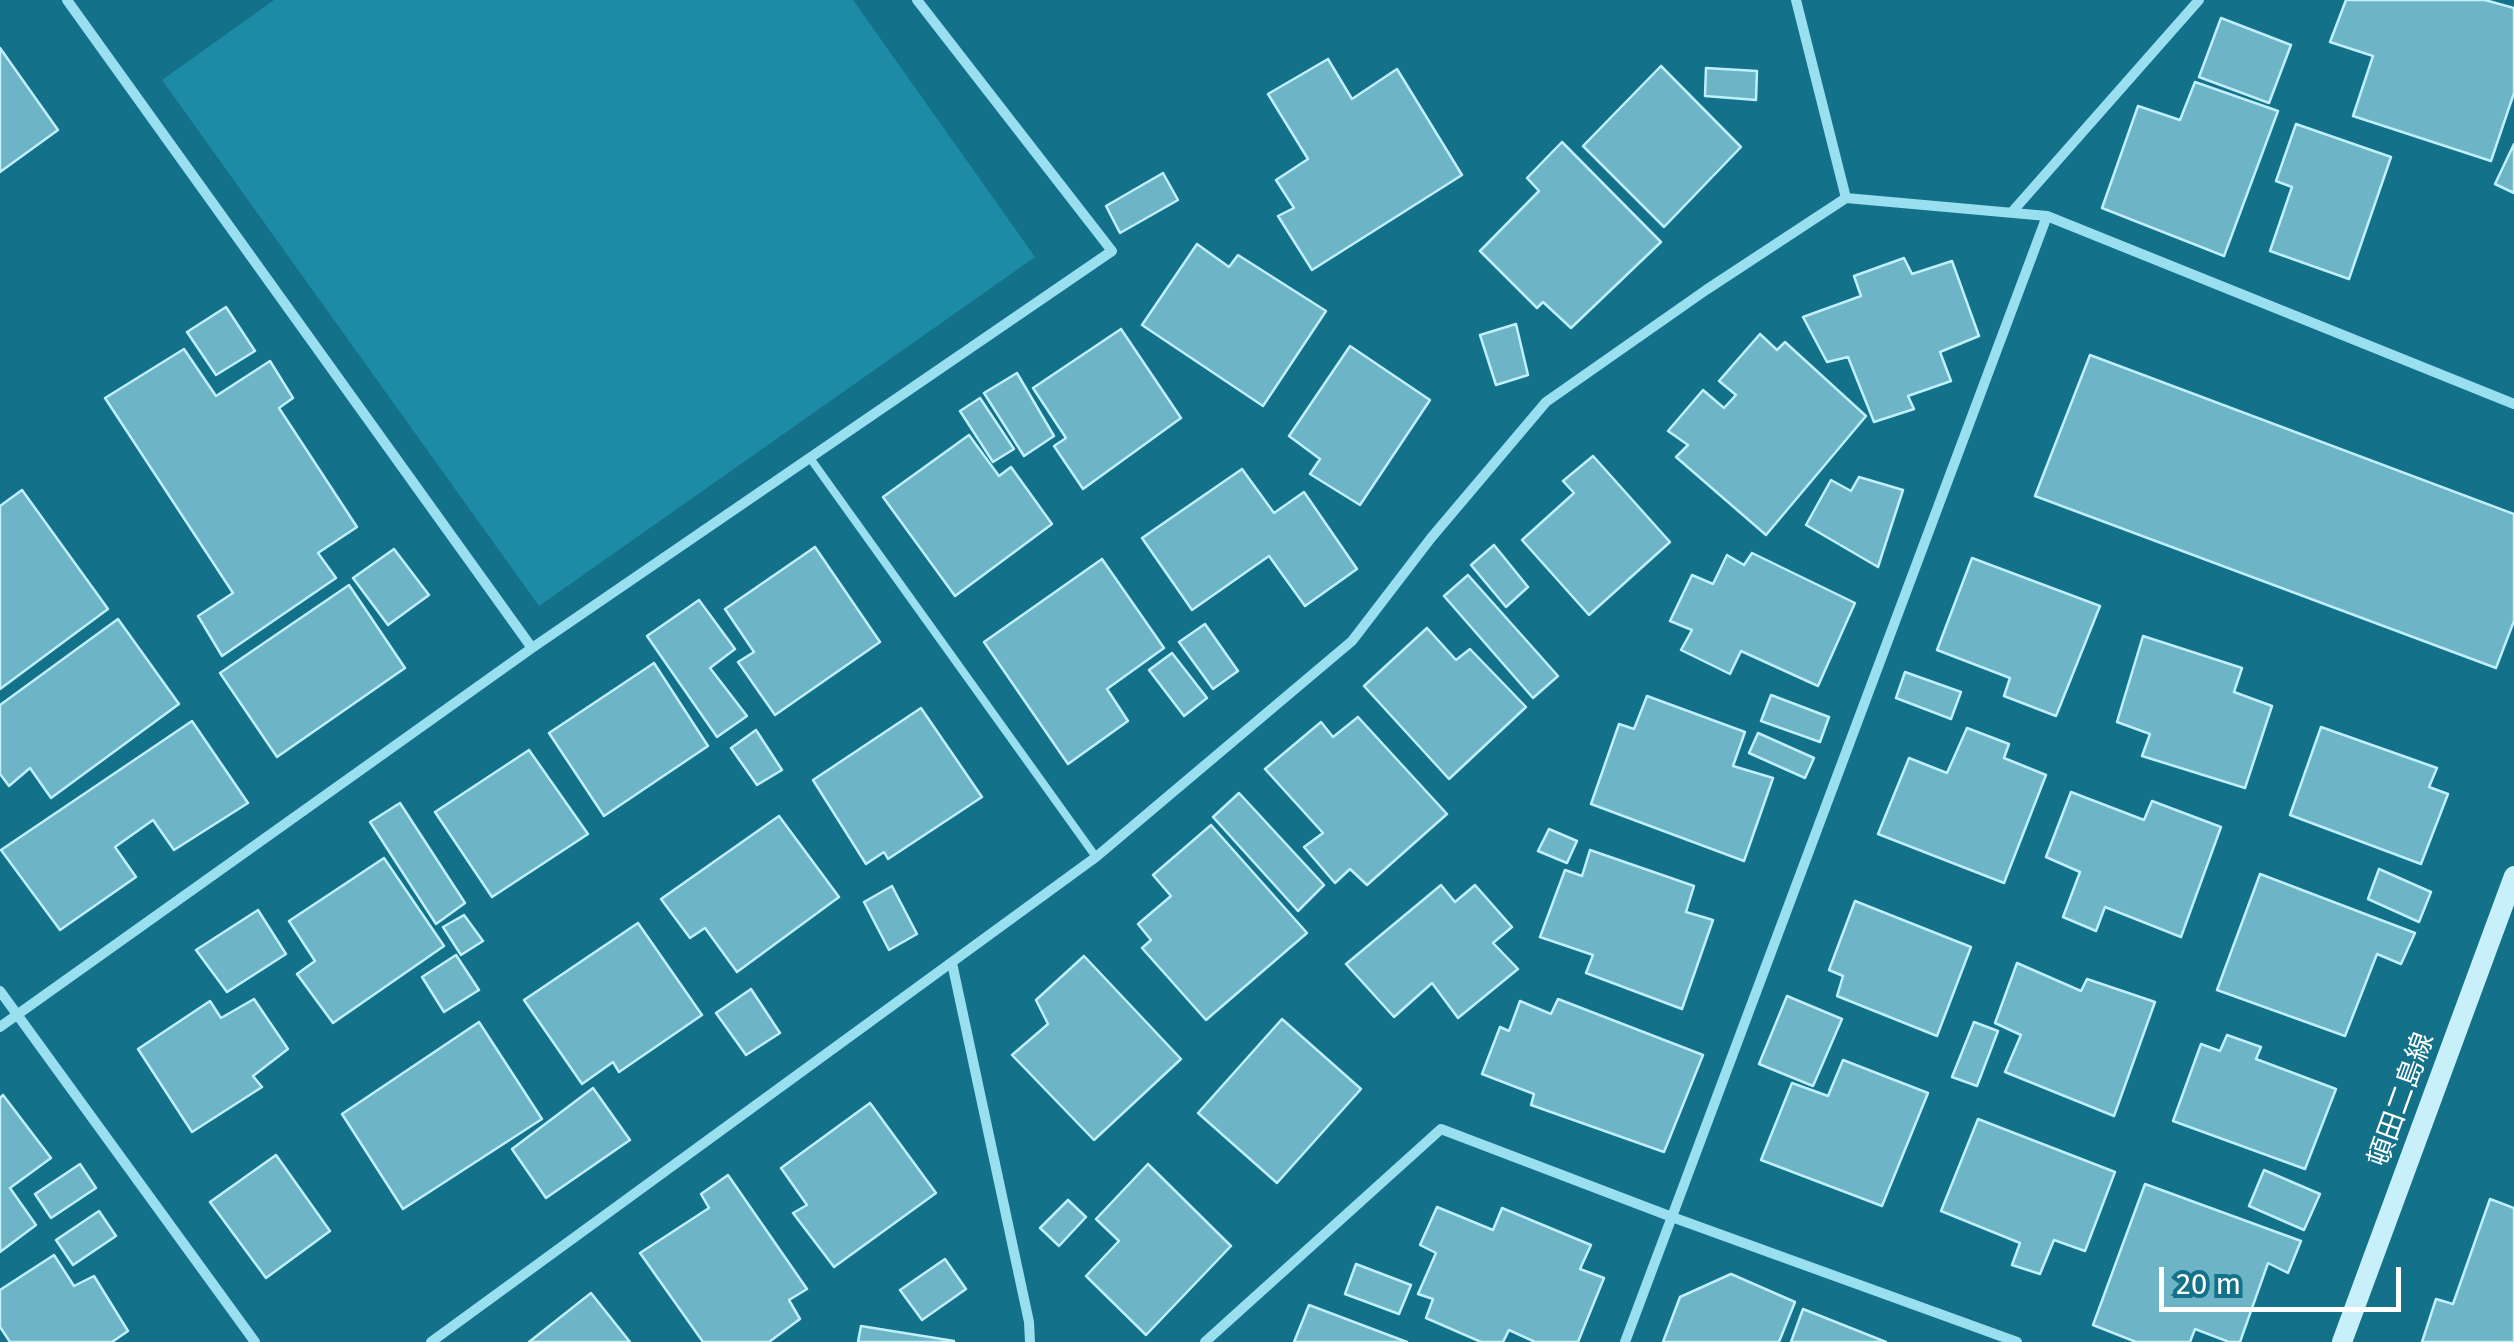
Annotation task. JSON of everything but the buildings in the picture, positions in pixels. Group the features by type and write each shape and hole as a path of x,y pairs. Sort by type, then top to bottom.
{"main road":[{"name":"頓田二島線","path":"2342,1342 2514,876"}],"street":[{"path":"68,0 532,648"},
{"path":"0,1027 532,648 1112,251 917,0"},
{"path":"1796,0 1846,198"},
{"path":"2012,212 2199,0"},
{"path":"431,1342 1096,858 1352,641 1431,538 1546,402 1846,198 2047,216 2514,404"},
{"path":"1626,1342 2047,216"},
{"path":"952,963 1029,1322 1030,1342"},
{"path":"0,990 255,1342"},
{"path":"1205,1342 1440,1129 2016,1342"}],"lane":[{"path":"810,458 1096,858"}],"shaded area":[{"path":"274,0 853,0 1035,257 539,606 162,80"}]}
